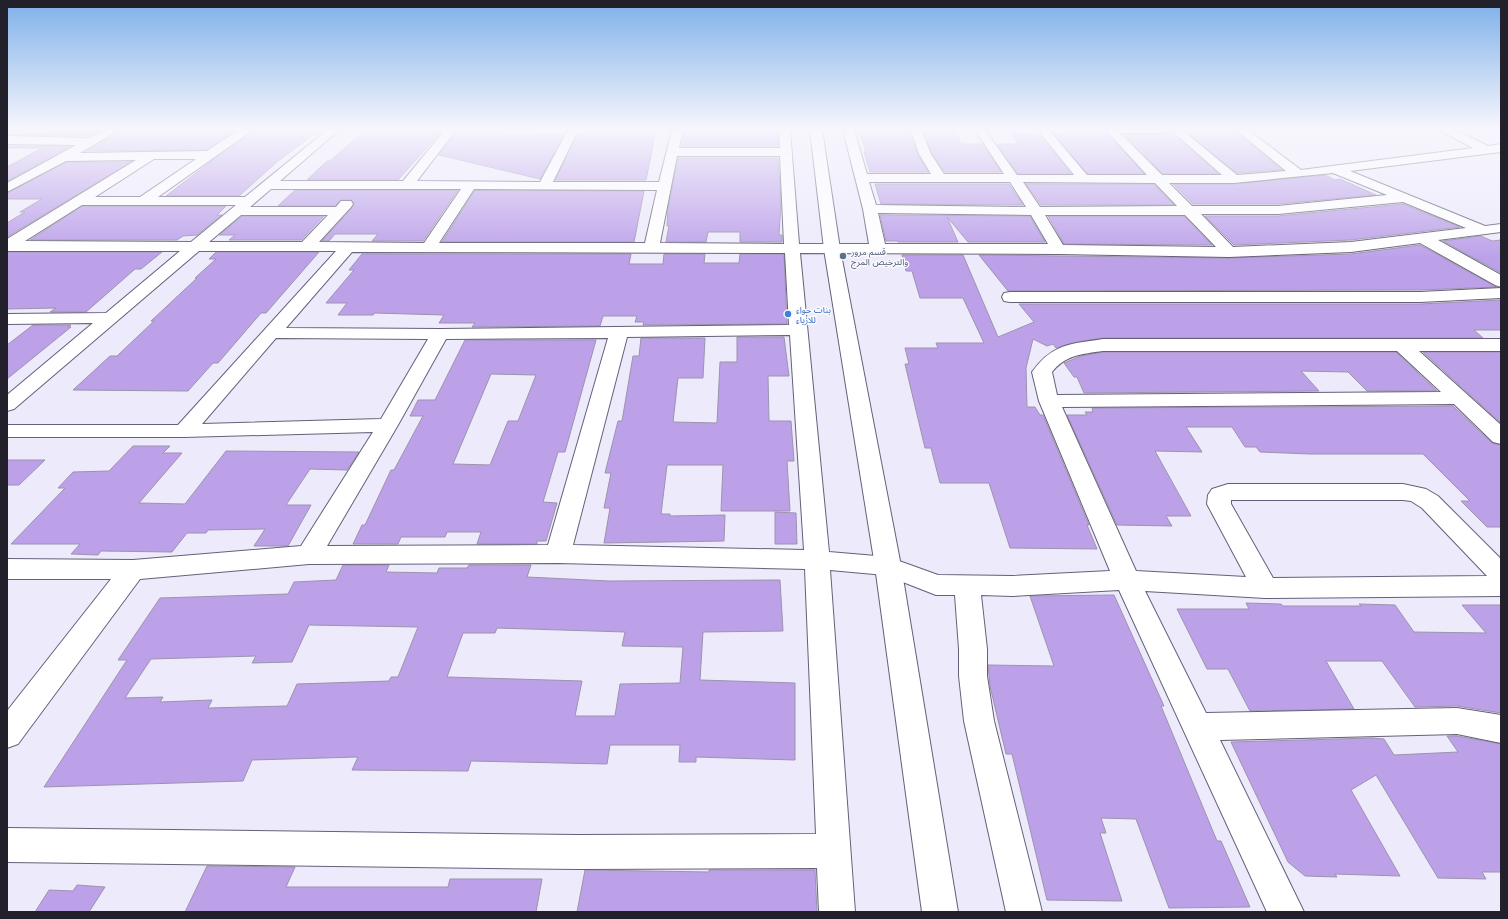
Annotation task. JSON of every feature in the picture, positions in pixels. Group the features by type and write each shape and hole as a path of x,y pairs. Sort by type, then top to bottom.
{"street":[{"path":"7,188 34,173"},
{"path":"7,246 124,173"},
{"path":"143,201 183,173"},
{"path":"7,405 282,173"},
{"path":"407,185 417,173"},
{"path":"545,185 551,173"},
{"path":"651,248 668,173"},
{"path":"787,173 817,560 837,912"},
{"path":"822,173 832,249 888,566 940,912"},
{"path":"861,173 878,249"},
{"path":"937,173 940,178"},
{"path":"1010,173 1036,211 1058,249"},
{"path":"1079,173 1084,179"},
{"path":"1154,173 1229,252"},
{"path":"1227,173 1234,179"},
{"path":"863,178 1161,180 1234,179 1306,173"},
{"path":"1345,173 1402,198 1494,230"},
{"path":"267,185 666,186"},
{"path":"307,246 364,185"},
{"path":"429,246 470,186"},
{"path":"870,209 1036,211 1278,210 1402,198"},
{"path":"78,201 143,201 340,211"},
{"path":"7,246 192,248 429,246 1058,249 1229,252 1351,247 1494,230"},
{"path":"1424,239 1501,282"},
{"path":"184,431 273,333 348,247"},
{"path":"1010,297 1420,297 1501,293"},
{"path":"7,319 109,318"},
{"path":"273,333 440,334 799,330"},
{"path":"558,554 619,332"},
{"path":"309,555 388,426 440,334"},
{"path":"1401,344 1501,437"},
{"path":"1286,912 1127,580 1049,401 1042,372 1052,359 1069,350 1103,345 1501,345"},
{"path":"1049,401 1458,398"},
{"path":"7,431 184,431 388,426"},
{"path":"1265,588 1219,504 1220,495 1228,492 1403,492 1418,495 1430,502 1501,575"},
{"path":"7,569 133,570 309,555 558,554 817,560 888,566 936,584 1012,586 1127,580 1265,588 1501,586"},
{"path":"7,734 133,570"},
{"path":"968,585 973,649 973,676 979,721 1024,912"},
{"path":"1197,727 1457,721 1501,729"},
{"path":"7,845 578,852 833,851"}],"building":[{"path":"7,173 22,173 7,181"},
{"path":"45,173 113,173 7,237 7,223 25,212 20,212 42,199 7,199 7,193"},
{"path":"196,173 265,173 239,196 166,196"},
{"path":"314,173 404,173 398,180 307,180"},
{"path":"514,173 543,173 540,179"},
{"path":"559,173 647,173 646,180 555,180"},
{"path":"675,173 779,173 781,203 779,235 782,235 782,242 740,242 740,232 708,232 706,242 666,242 669,226 667,226 668,208"},
{"path":"1017,173 1071,174 1018,174"},
{"path":"1087,173 1144,174 1088,174"},
{"path":"1162,173 1218,174 1163,174"},
{"path":"1325,175 1335,180 1340,179 1376,195 1278,204 1193,204 1173,184 1234,184"},
{"path":"875,184 1009,184 1023,205 881,204"},
{"path":"1026,184 1154,184 1174,205 1041,205"},
{"path":"295,190 458,190 423,241 372,241 378,234 335,234 329,241 322,241 352,208 354,203 351,200 341,200 335,206 278,206"},
{"path":"475,190 644,191 634,242 442,242"},
{"path":"1403,204 1460,227 1351,240 1234,245 1205,216 1278,216"},
{"path":"82,206 226,206 217,215 222,215 197,235 183,236 177,240 30,240"},
{"path":"880,215 1030,216 1045,242 968,242 947,217 958,242 886,241"},
{"path":"242,216 324,216 301,240 229,240 235,235 219,235"},
{"path":"1048,216 1184,216 1212,245 1064,244"},
{"path":"1481,236 1492,241 1501,240 1501,273 1443,241"},
{"path":"1420,245 1496,287 1420,290 1008,291 979,255 1229,258 1351,254"},
{"path":"7,252 162,252 141,269 135,269 86,312 50,312 56,308 7,309"},
{"path":"216,252 319,252 266,313 261,313 218,363 213,363 188,391 73,390 110,356 117,356 154,321 151,321 216,259 209,259"},
{"path":"362,254 631,254 629,264 663,264 664,254 705,254 704,263 739,263 740,254 784,254 787,324 643,325 644,322 635,322 637,316 603,316 600,326 472,327 475,323 439,323 444,315 375,313 373,315 338,315 347,303 326,303 354,270 349,270"},
{"path":"902,255 963,255 998,337 1034,322 1019,304 1420,304 1501,300 1501,330 1474,330 1483,338 1103,338 1072,343 1056,348 1053,344 1047,346 1033,339 1026,368 1027,407 1035,407 1040,415 1043,415 1089,525 1087,525 1097,549 1010,548 989,483 940,483 931,448 925,448 905,364 909,364 905,348 938,348 936,343 984,343 963,298 920,298 912,271 906,271"},
{"path":"33,325 71,325 68,327 71,327 7,379 7,345"},
{"path":"737,337 784,337 789,376 768,376 769,421 791,421 794,461 787,461 790,511 721,511 723,465 667,465 661,514 670,514 670,516 725,515 724,541 604,543 610,508 604,508 611,473 605,473 618,421 622,421 633,356 639,356 641,338 705,338 703,378 678,378 673,422 717,423 720,362 737,362"},
{"path":"465,340 596,340 565,452 558,452 543,502 557,503 546,541 537,541 537,544 477,544 481,532 447,532 445,537 401,537 398,544 353,544 362,525 365,525 391,470 394,470 423,416 410,416 418,400 435,400","holes":["491,374 536,375 518,421 508,421 490,465 453,464"]},
{"path":"1103,352 1396,352 1437,391 1367,391 1348,372 1301,371 1319,391 1084,393 1077,377 1074,377 1064,363 1081,356"},
{"path":"1423,352 1501,352 1501,423"},
{"path":"1453,406 1492,443 1501,445 1501,527 1487,527 1461,501 1470,501 1423,454 1310,454 1260,452 1256,447 1245,447 1232,427 1186,427 1202,452 1155,451 1191,516 1166,516 1172,526 1117,525 1067,415 1087,415 1085,412 1093,412 1092,408"},
{"path":"133,446 170,446 163,453 182,453 139,503 185,504 226,451 359,452 347,470 310,469 286,505 311,505 288,546 254,546 265,529 208,530 206,533 187,533 172,552 101,551 98,555 71,554 80,544 11,544 65,488 58,488 73,472 109,471"},
{"path":"7,460 45,460 19,485 7,485"},
{"path":"775,512 796,513 797,544 775,544"},
{"path":"343,565 389,565 386,572 437,573 439,568 467,568 469,565 531,565 527,577 609,581 780,580 783,631 703,632 700,680 795,683 795,760 696,757 696,762 679,762 680,745 610,745 607,764 471,761 468,771 352,770 358,757 252,760 243,781 44,787 127,660 118,660 160,598 288,594 294,582 336,580","holes":["309,625 418,627 398,677 391,677 389,681 297,684 287,706 208,708 212,700 160,702 163,697 125,698 151,659 256,656 252,663 292,662","497,628 625,632 622,646 683,647 680,683 620,684 615,716 575,716 582,681 447,677 463,633 495,633"]},
{"path":"1114,595 1164,706 1161,706 1217,841 1221,841 1250,907 1169,908 1136,819 1101,818 1106,833 1100,833 1122,901 1047,900 1012,754 1006,754 990,686 988,665 1054,666 1030,596"},
{"path":"1246,603 1281,604 1283,606 1361,606 1359,604 1395,605 1414,632 1486,633 1462,605 1501,605 1501,713 1457,706 1415,707 1382,661 1326,661 1354,709 1250,711 1228,669 1207,669 1177,609 1249,609"},
{"path":"1447,736 1457,736 1501,744 1501,872 1482,872 1486,879 1438,878 1376,775 1351,790 1400,876 1335,874 1337,877 1305,876 1288,862 1231,742 1372,738 1384,739 1394,755 1458,752"},
{"path":"207,866 295,867 286,887 448,887 450,879 542,879 536,912 185,912"},
{"path":"585,870 709,872 709,870 815,870 817,912 577,912"},
{"path":"77,885 105,887 89,912 35,912 49,890 73,891"}],"place":[{"name":"قسم مرور والترخيص المرج","path":"843,256"},
{"name":"بنات حواء للازياء","path":"788,314"}]}
